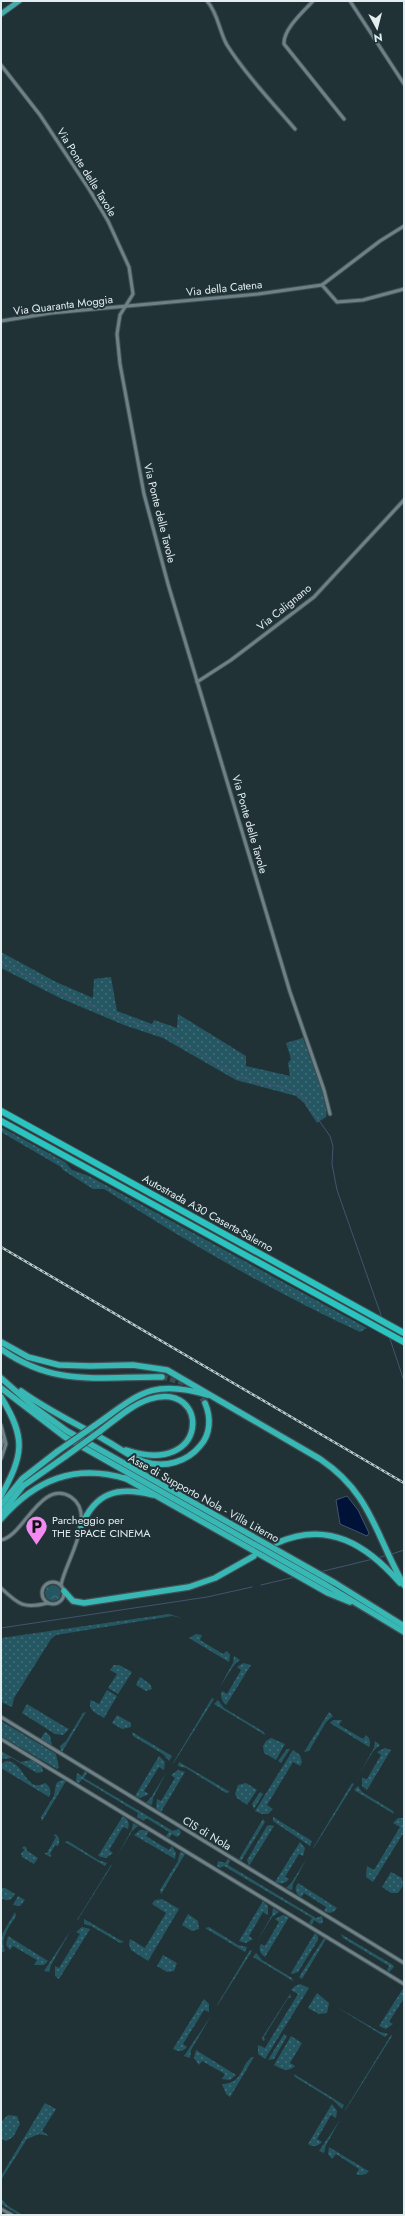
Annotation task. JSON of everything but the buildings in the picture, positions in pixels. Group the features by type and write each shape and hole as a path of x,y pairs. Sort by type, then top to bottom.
{"highway":[{"name":"Autostrada A30 Caserta-Salerno","path":"1,1111 404,1333"},
{"name":"Autostrada A30 Caserta-Salerno","path":"1,1121 404,1342"},
{"path":"1,1342 28,1357 59,1365 133,1365 156,1367 183,1378 320,1459 340,1474 363,1501 404,1585"},
{"path":"1,1349 23,1363 53,1375 85,1378 162,1377"},
{"path":"1,1377 39,1403 135,1458 150,1463 170,1464 185,1459 197,1451 205,1438 209,1420 205,1403"},
{"name":"Asse di Supporto Nola - Villa Literno","path":"1,1377 34,1407 68,1431 335,1583 404,1626"},
{"name":"Asse di Supporto Nola - Villa Literno","path":"1,1388 65,1437 326,1585 404,1632"},
{"path":"1,1505 22,1479 58,1451 136,1396 155,1389 179,1389 214,1397"},
{"path":"1,1397 15,1423 20,1444 16,1468 1,1496"},
{"path":"1,1514 23,1486 142,1402 160,1397 182,1402 191,1413 193,1434 187,1443 171,1452 143,1454 118,1447"},
{"path":"1,1519 26,1494 52,1479 83,1473 108,1474 125,1478 158,1490"},
{"path":"125,1478 338,1598 362,1606"},
{"path":"81,1527 94,1503 108,1494 134,1491 164,1499"},
{"path":"277,1543 294,1537 323,1535 351,1542 371,1553 384,1565 404,1588"},
{"path":"64,1591 73,1602 84,1603 175,1590 214,1578 254,1556"}],"main road":[{"path":"1,14 19,1"}],"street":[{"path":"207,1 213,11 224,39 234,55 295,129"},
{"path":"313,1 292,25 286,36 284,44 344,119"},
{"path":"350,1 404,84"},
{"name":"Via Ponte delle Tavole","path":"1,65 44,121 89,189 108,221 130,273 133,294 128,305 120,316 117,334 120,364 144,494 197,682 290,992 320,1078 330,1114"},
{"path":"404,226 380,241 322,285 337,302 363,300 404,289"},
{"name":"Via della Catena","path":"128,305 258,294 322,285"},
{"name":"Via Quaranta Moggia","path":"1,322 51,313 128,305"},
{"name":"Via Calignano","path":"197,682 231,660 314,597 404,500"},
{"path":"1,1425 5,1436 6,1449 1,1459"},
{"path":"1,1447 5,1436"},
{"path":"1,1540 10,1536 27,1515 41,1502 59,1494 69,1496 77,1503 82,1517 81,1527 61,1585"},
{"path":"1,1588 22,1606 33,1607 48,1603 58,1603 63,1598 64,1591 61,1585 52,1582 43,1587 42,1598 48,1603"},
{"name":"CIS di Nola","path":"1,1717 404,1963"},
{"path":"1,1739 404,1984"},
{"path":"1,2208 12,2215"}],"green space":[{"path":"1,952 56,982 93,998 94,979 111,977 117,1011 152,1024 154,1020 177,1028 178,1014 246,1056 246,1066 290,1076 288,1063 291,1059 286,1043 303,1038 322,1090 325,1102 326,1117 317,1123 304,1103 296,1096 236,1080 163,1038 124,1025 60,998 1,968"},
{"path":"1,1127 65,1162 72,1170 89,1176 367,1328 360,1332 294,1300 229,1265 104,1189 93,1189 63,1170 61,1167 1,1132"},
{"path":"50,1585 56,1585 61,1590 59,1599 56,1601 50,1601 45,1596 45,1590"},
{"path":"169,1614 182,1618 172,1616 56,1635 51,1639 14,1698 12,1707 1,1702 1,1638"},
{"path":"196,1634 202,1635 200,1640 223,1654 227,1651 230,1655 229,1662 189,1638"},
{"path":"234,1656 240,1660 234,1665 219,1688 233,1663"},
{"path":"243,1663 251,1665 226,1705 222,1699 222,1691 227,1694 241,1670 237,1667"},
{"path":"114,1665 119,1665 132,1672 118,1694 108,1688 117,1674 110,1670"},
{"path":"140,1677 150,1684 152,1689 146,1691 136,1685"},
{"path":"107,1690 117,1696 104,1718 91,1709 90,1703 91,1700 99,1704"},
{"path":"212,1698 214,1699 173,1764 173,1763"},
{"path":"218,1700 224,1708 264,1732 265,1735 214,1704"},
{"path":"27,1704 69,1729 63,1735 55,1734 22,1713"},
{"path":"86,1712 62,1752 60,1746 66,1741 83,1713"},
{"path":"329,1712 333,1716 326,1722 309,1751 304,1752"},
{"path":"117,1715 131,1723 131,1727 122,1729 112,1723"},
{"path":"333,1720 342,1720 339,1725 363,1739 366,1735 370,1741 369,1747 330,1723"},
{"path":"1,1721 56,1754 59,1768 57,1769 1,1736"},
{"path":"46,1732 50,1736 52,1745 41,1739"},
{"path":"132,1732 172,1756 169,1761 163,1754 133,1736"},
{"path":"271,1738 285,1744 276,1760 264,1753 263,1746 266,1741"},
{"path":"375,1741 380,1745 374,1750 359,1774 374,1748"},
{"path":"385,1748 391,1750 367,1790 362,1786 362,1778 367,1779 381,1755 377,1752"},
{"path":"287,1749 290,1749 281,1763 278,1761"},
{"path":"293,1750 300,1755 302,1762 300,1766 293,1762 267,1805 273,1809 268,1814 262,1814 255,1811"},
{"path":"1,1751 20,1762 32,1760 42,1767 43,1772 37,1773 12,1758 1,1759"},
{"path":"159,1756 165,1762 164,1770 159,1767 144,1791 149,1794 140,1798 135,1796"},
{"path":"6,1761 18,1766 33,1784 47,1784 50,1791 49,1797 1,1768 1,1764"},
{"path":"179,1762 230,1792 226,1793 186,1768 178,1766"},
{"path":"178,1770 185,1772 161,1812 156,1808 157,1799 161,1801 175,1778 171,1775"},
{"path":"85,1771 87,1773 84,1778 173,1831 179,1829 181,1832 180,1835 177,1837 172,1834 169,1838 166,1836 169,1832 146,1818 144,1821 137,1817 138,1813 82,1779 79,1783 76,1781 77,1773 82,1776"},
{"path":"166,1773 153,1798 152,1805 146,1803 152,1796"},
{"path":"59,1781 66,1781 42,1821 41,1817 54,1796 56,1784"},
{"path":"246,1783 257,1790 247,1805 237,1798 235,1794 238,1785"},
{"path":"352,1783 354,1784 313,1849 313,1848"},
{"path":"358,1786 362,1792 393,1811 394,1814 354,1790"},
{"path":"260,1792 263,1794 254,1809 252,1804"},
{"path":"123,1816 128,1821 128,1829 123,1827 109,1850 113,1853 106,1858 98,1856"},
{"path":"273,1817 312,1841 310,1846 273,1821"},
{"path":"398,1818 404,1818 404,1832 373,1882 366,1877 367,1866 374,1870 400,1827 393,1823"},
{"path":"263,1819 265,1822 241,1861 239,1859"},
{"path":"133,1823 138,1826 132,1831 117,1856 132,1829"},
{"path":"267,1826 274,1826 249,1866 247,1860"},
{"path":"140,1830 149,1831 146,1836 169,1850 172,1846 176,1853 175,1859 134,1835"},
{"path":"55,1834 59,1838 59,1843 58,1846 55,1845 50,1854 52,1856 50,1857 44,1853 47,1853 56,1837 54,1836"},
{"path":"68,1841 98,1860 107,1863 105,1866 65,1842"},
{"path":"300,1842 305,1848 303,1856 299,1854 285,1877 289,1879 283,1883 275,1882"},
{"path":"24,1846 27,1848 26,1850 38,1858 34,1864 22,1857 21,1853 25,1850 22,1848"},
{"path":"180,1852 185,1854 161,1894 160,1890 178,1861"},
{"path":"307,1858 293,1884 292,1890 286,1888 292,1882"},
{"path":"228,1859 230,1860 228,1865 316,1918 322,1916 323,1922 320,1924 314,1920 312,1925 309,1923 312,1918 224,1866 220,1868 217,1866 218,1861 225,1863"},
{"path":"112,1865 77,1921 77,1920"},
{"path":"391,1872 402,1878 403,1886 398,1893 391,1893 382,1887"},
{"path":"298,1883 337,1908 336,1910 330,1913 326,1912 324,1911 326,1907 304,1893 301,1897 299,1896 296,1891"},
{"path":"1,1888 5,1888 15,1894 9,1900 1,1898"},
{"path":"18,1896 25,1900 20,1906 13,1905"},
{"path":"162,1899 179,1909 148,1961 131,1950 129,1944 130,1939 145,1948 166,1913 152,1904 155,1900"},
{"path":"263,1901 268,1906 268,1915 263,1912 249,1936 253,1939 246,1943 239,1941"},
{"path":"273,1908 279,1912 272,1917 257,1941 272,1915"},
{"path":"15,1912 16,1916 4,1937 5,1951 1,1953 1,1936"},
{"path":"188,1914 198,1921 199,1929 192,1931 182,1925"},
{"path":"283,1915 289,1917 265,1957 260,1951 260,1946 261,1944 265,1946 279,1922 275,1919"},
{"path":"84,1919 124,1942 120,1943 91,1926 84,1924"},
{"path":"82,1927 90,1929 59,1979 55,1976 55,1966 59,1968 80,1934 76,1932"},
{"path":"209,1927 238,1945 247,1947 245,1952 205,1928"},
{"path":"71,1930 51,1965 49,1972 44,1971"},
{"path":"315,1933 318,1936 318,1940 298,1972 292,1974 291,1973"},
{"path":"341,1934 394,1967 389,1972 387,1970 389,1966 343,1938"},
{"path":"8,1936 48,1961 44,1965 34,1965 37,1960 13,1946 10,1950 6,1945"},
{"path":"324,1938 326,1939 302,1979 299,1977"},
{"path":"250,1950 252,1951 217,2006 217,2005"},
{"path":"256,1953 262,1960 292,1978 293,1981 253,1957"},
{"path":"163,1955 177,1963 174,1971 167,1972 157,1966"},
{"path":"300,1984 309,1988 265,2059 258,2054 258,2045 265,2048 298,1994 291,1990"},
{"path":"404,1987 404,1998 389,2022 393,2024 386,2029 379,2026"},
{"path":"317,1993 329,2003 327,2013 319,2014 308,2008"},
{"path":"290,1994 291,1998 288,1998 264,2037 265,2040 263,2041 262,2038"},
{"path":"204,1999 209,2004 209,2012 204,2010 183,2044 187,2047 181,2051 173,2049"},
{"path":"335,2006 380,2032 388,2034 385,2037"},
{"path":"211,2016 191,2050 190,2058 184,2056"},
{"path":"284,2034 287,2036 274,2059 268,2060"},
{"path":"391,2035 392,2036 345,2111 345,2110"},
{"path":"291,2036 302,2043 290,2063 295,2066 284,2070 274,2065"},
{"path":"196,2050 236,2075 230,2080 222,2079 225,2074 202,2061 199,2065 194,2058"},
{"path":"252,2057 254,2057 230,2097 226,2094 222,2084 229,2083 238,2078"},
{"path":"294,2074 344,2105 342,2109 334,2101 295,2077"},
{"path":"45,2103 56,2109 42,2131 49,2136 39,2134 27,2139 1,2180 1,2176"},
{"path":"332,2104 337,2111 336,2118 331,2115 317,2139 322,2142 315,2146 308,2144"},
{"path":"8,2115 17,2116 20,2124 13,2137 6,2141 1,2139 1,2122"},
{"path":"340,2120 326,2145 324,2153 319,2151"},
{"path":"329,2147 369,2171 363,2175 356,2174 359,2169 336,2154 332,2159 328,2154"},
{"path":"1,2198 8,2206 23,2215 19,2215 1,2204"}],"shaded area":[{"path":"347,1496 358,1510 369,1533 367,1536 340,1524 336,1500"}],"waterway":[{"path":"1,962 61,993 126,1020 166,1033 235,1075 253,1081 286,1088 300,1094 330,1136 333,1146 332,1164 337,1190 382,1318"},
{"path":"389,1336 404,1381"},
{"path":"392,1554 404,1550"},
{"path":"378,1558 387,1555"},
{"path":"320,1572 373,1559"},
{"path":"261,1585 295,1577"},
{"path":"1,1628 207,1597 252,1587"}],"tunnel":[{"path":"162,1377 185,1383"},
{"path":"197,1391 205,1403"}],"railway":[{"path":"1,1247 404,1483"}],"place":[{"name":"Parcheggio per THE SPACE CINEMA","path":"36,1546"}]}
